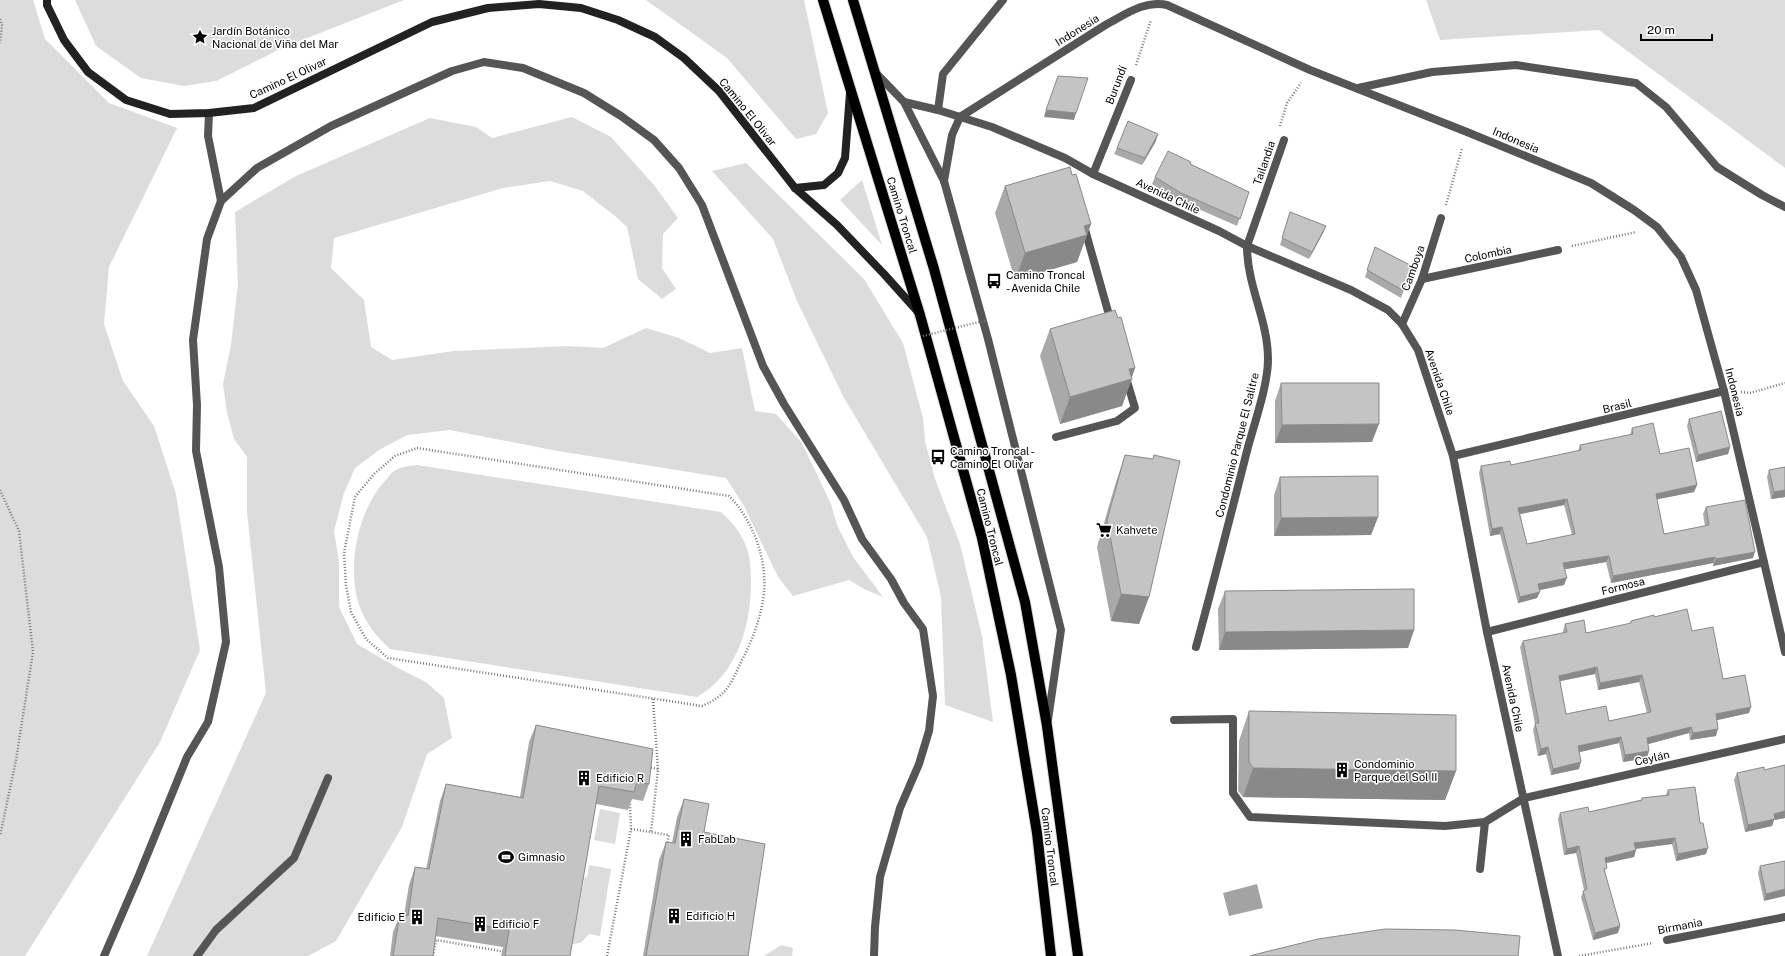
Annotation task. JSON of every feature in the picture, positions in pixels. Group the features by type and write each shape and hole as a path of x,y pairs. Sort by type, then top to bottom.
{"main road":[{"name":"Camino El Olivar","path":"47,0 47,5 64,40 88,72 126,100 170,114 209,113 254,108 432,22 488,8 539,4 581,8 618,20 648,34 684,58 719,91 795,188 837,225 884,274 920,315"},
{"name":"Camino Troncal","path":"823,0 920,315 982,538 1011,675 1038,833 1051,956"},
{"name":"Camino Troncal","path":"853,0 934,269 1025,602 1047,726 1078,956"},
{"path":"795,188 824,185 838,173 845,158 850,90"}],"street":[{"path":"938,110 943,74 1003,0"},
{"name":"Indonesia","path":"960,117 1107,24 1132,10 1156,3 1167,5 1310,70 1358,88 1591,183 1634,210 1657,227 1681,257 1696,290 1724,391 1785,652"},
{"path":"104,956 187,757 208,722 226,642 219,567 196,452 197,405 193,340 207,239 221,201 257,168 331,126 452,71 484,62 523,68 584,93 621,116 654,140 679,168 702,205 763,366 784,404 844,500 862,538 891,579 904,603 923,630 933,696 929,731 919,764 900,808 880,877 874,956"},
{"path":"1358,88 1432,72 1516,64 1636,83 1666,107 1718,166 1762,195 1785,207"},
{"path":"875,72 904,102"},
{"name":"Burundí","path":"1093,174 1130,80"},
{"name":"Avenida Chile","path":"904,102 938,110 992,127 1065,158 1093,174 1219,231 1247,246 1350,290 1388,310 1402,324 1418,350 1453,456 1487,632 1558,956"},
{"name":"Camino Troncal","path":"904,102 944,181 988,339 1061,630 1047,726"},
{"path":"209,113 208,136 221,201"},
{"name":"Camino Troncal","path":"944,181 952,135 960,117"},
{"name":"Tailandia","path":"1247,246 1284,140"},
{"path":"1065,158 1069,173"},
{"path":"1082,218 1114,332"},
{"name":"Camboya","path":"1402,324 1422,279 1442,218"},
{"name":"Condominio Parque El Salitre","path":"1196,647 1218,568 1267,374 1267,340 1251,286 1247,263 1247,246"},
{"name":"Colombia","path":"1422,279 1558,250"},
{"path":"1056,437 1117,422 1135,408 1124,370"},
{"name":"Brasil","path":"1453,456 1724,391"},
{"name":"Formosa","path":"1487,632 1764,562"},
{"path":"1174,720 1234,719 1233,793 1250,817 1445,826 1485,822 1480,869"},
{"name":"Ceylán","path":"1485,822 1524,798 1785,738"},
{"path":"197,956 216,930 294,858 328,778"},
{"name":"Birmania","path":"1667,940 1785,917"}],"path":[{"name":"Burundí","path":"1130,80 1156,3"},
{"path":"0,19 2,25 0,42"},
{"name":"Tailandia","path":"1284,140 1280,124 1287,103 1310,70"},
{"path":"1442,218 1467,132"},
{"path":"1558,250 1657,227"},
{"path":"923,336 987,320"},
{"path":"1724,391 1750,393 1785,383"},
{"path":"417,448 729,496 741,507 755,535 762,568 763,598 760,616 749,646 728,690 714,701 702,706 653,699 388,658 366,639 351,612 346,585 344,553 355,497 374,474 395,456 417,448"},
{"path":"0,490 19,531 33,652 16,760 0,836"},
{"path":"651,832 658,770 653,699"},
{"path":"643,766 658,770"},
{"path":"607,956 631,829 630,804"},
{"path":"631,829 669,835 666,850"},
{"path":"433,956 436,940 510,953"},
{"name":"Birmania","path":"1579,956 1667,940"},
{"path":"497,956 498,951"}],"shaded area":[{"path":"0,0 33,0 45,39 109,103 177,128 109,267 104,324 123,381 154,426 176,494 200,650 160,742 25,956 0,956"},
{"name":"Jardín Botánico Nacional de Viña del Mar","path":"75,0 404,0 284,47 216,81 184,86 141,78 96,46"},
{"path":"646,0 804,0 828,113 816,134 796,139 727,58"},
{"path":"1426,0 1785,0 1785,168 1599,30 1440,40"},
{"path":"572,117 611,137 654,185 678,218 663,234 662,268 676,289 662,299 638,279 627,227 583,191 550,181 503,188 334,238 331,268 364,300 371,347 392,360 454,351 568,346 603,348 646,328 679,338 710,353 742,348 755,411 776,414 802,443 831,504 837,525 853,557 883,597 866,590 849,580 793,596 778,577 744,506 726,478 552,450 450,430 407,435 379,450 355,468 344,493 334,531 339,562 339,607 357,644 398,668 426,682 444,698 452,738 427,754 402,827 336,941 308,956 147,956 266,693 247,512 247,457 234,439 227,413 223,384 231,345 238,284 235,212 296,176 430,118 476,127 492,138"},
{"path":"746,163 864,279 903,343 923,418 925,441 935,479 960,544 982,636 993,722 945,705 941,597 927,537 844,398 797,301 773,239 712,171"},
{"path":"862,180 882,245 840,200"},
{"path":"417,465 721,512 735,526 741,535 750,559 751,570 748,618 744,634 731,664 710,688 697,697 390,649 372,629 359,605 354,574 354,557 361,525 374,496 394,471"},
{"path":"600,809 620,813 615,844 594,840"},
{"path":"589,865 611,869 600,936 589,934 581,943 572,944 585,876 587,878"},
{"path":"1257,884 1263,908 1229,916 1223,893"},
{"path":"781,945 793,948 792,956 764,956"}],"building":[{"path":"1058,76 1088,78 1076,113 1046,110"},
{"path":"1128,121 1158,134 1145,158 1117,148"},
{"path":"1168,151 1191,162 1190,164 1249,192 1240,219 1181,193 1155,177"},
{"path":"1070,167 1072,175 1076,174 1091,224 1084,226 1087,235 1025,253 1005,186"},
{"path":"1290,212 1326,226 1312,252 1282,238"},
{"path":"1375,247 1412,266 1404,291 1367,270"},
{"path":"1115,310 1118,318 1121,317 1135,368 1129,369 1132,379 1070,397 1050,329"},
{"path":"1281,383 1379,383 1379,424 1282,425"},
{"path":"1721,411 1730,447 1698,455 1689,419"},
{"path":"1653,423 1660,454 1689,448 1697,485 1656,494 1664,534 1709,525 1706,507 1745,500 1755,552 1716,559 1715,557 1613,576 1609,556 1563,563 1567,578 1538,584 1540,592 1520,597 1502,527 1492,529 1481,466 1510,461 1511,465 1581,450 1580,445 1633,434 1632,428","holes":["1567,499 1575,534 1527,544 1518,508"]},
{"path":"1125,455 1153,459 1154,455 1180,461 1149,597 1121,594 1107,520"},
{"path":"1785,467 1785,490 1774,492 1769,470"},
{"path":"1378,476 1378,517 1281,518 1280,477"},
{"path":"1414,589 1414,630 1225,632 1225,591"},
{"path":"1687,609 1692,631 1713,627 1723,679 1745,675 1751,707 1716,714 1718,729 1693,733 1691,727 1647,738 1649,751 1625,755 1621,737 1578,746 1581,762 1553,769 1548,747 1541,749 1535,723 1539,723 1523,641 1567,632 1565,624 1584,620 1586,633 1631,623 1631,621 1654,615 1654,617","holes":["1597,667 1600,683 1642,675 1651,712 1609,721 1606,706 1566,714 1559,676"]},
{"path":"1249,711 1456,715 1456,771 1253,768 1249,762"},
{"path":"536,725 653,749 649,784 637,782 634,792 599,786 570,956 505,956 509,930 438,918 433,956 393,956 400,914 408,916 415,867 429,869 446,784 523,798"},
{"path":"1785,765 1785,811 1774,814 1775,819 1748,825 1737,773 1764,767 1764,770"},
{"path":"1695,787 1700,823 1703,823 1708,848 1678,854 1675,838 1634,843 1636,850 1605,858 1607,868 1604,869 1620,926 1595,933 1583,891 1587,889 1579,846 1567,849 1560,813 1588,807 1589,812 1642,800 1642,798 1669,795 1668,790"},
{"path":"684,799 709,804 704,832 765,844 748,956 646,956 666,842 675,843"},
{"path":"1785,861 1785,889 1766,894 1760,866"},
{"path":"1385,929 1455,930 1520,936 1518,956 1250,956 1318,939"}],"place":[{"name":"Jardín Botánico Nacional de Viña del Mar","path":"200,37"},
{"name":"Camino Troncal - Avenida Chile","path":"994,281"},
{"name":"Camino Troncal - Camino El Olivar","path":"938,457"},
{"name":"Kahvete","path":"1104,530"},
{"name":"Condominio Parque del Sol II","path":"1342,770"},
{"name":"Edificio R","path":"584,778"},
{"name":"FabLab","path":"686,839"},
{"name":"Gimnasio","path":"506,857"},
{"name":"Edificio H","path":"674,916"},
{"name":"Edificio E","path":"417,917"},
{"name":"Edificio F","path":"480,924"}]}
